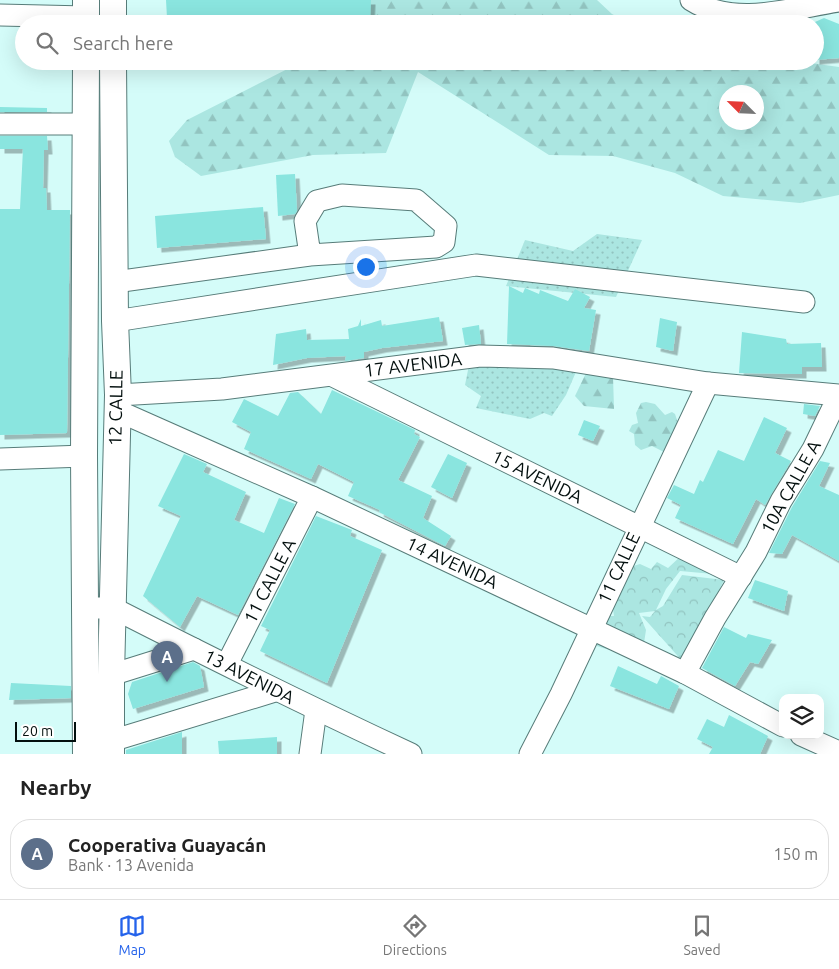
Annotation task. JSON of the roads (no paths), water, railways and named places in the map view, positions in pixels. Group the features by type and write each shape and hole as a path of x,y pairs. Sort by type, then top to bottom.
{"main road":[{"path":"113,0 113,15"},
{"name":"12 CALLE","path":"86,70 84,456 86,754"},
{"name":"12 CALLE","path":"111,748 117,402 114,282 113,70"}],"street":[{"path":"690,0 716,10 746,15 839,1"},
{"path":"0,15 86,14"},
{"path":"0,124 86,124"},
{"path":"114,282 310,255 436,247 444,242 446,226 416,200 342,195 317,201 305,221 310,255"},
{"path":"115,321 476,265 804,302"},
{"name":"17 AVENIDA","path":"117,402 480,356 553,358 708,383 839,395"},
{"name":"15 AVENIDA","path":"333,376 741,577"},
{"name":"11 CALLE","path":"530,754 561,694 590,628 708,383"},
{"name":"10A CALLE A","path":"685,673 741,577 781,501 814,449 839,395"},
{"name":"14 AVENIDA","path":"117,402 312,497 685,673 779,724"},
{"path":"0,459 84,456"},
{"name":"11 CALLE A","path":"227,664 312,497"},
{"name":"13 AVENIDA","path":"85,608 112,608 227,664 275,691 411,754"},
{"path":"111,675 194,649"},
{"path":"111,748 275,691"},
{"path":"310,754 316,710"},
{"path":"810,739 839,752"}],"place":[{"name":"Cooperativa Guayacán","path":"167,682"}]}
